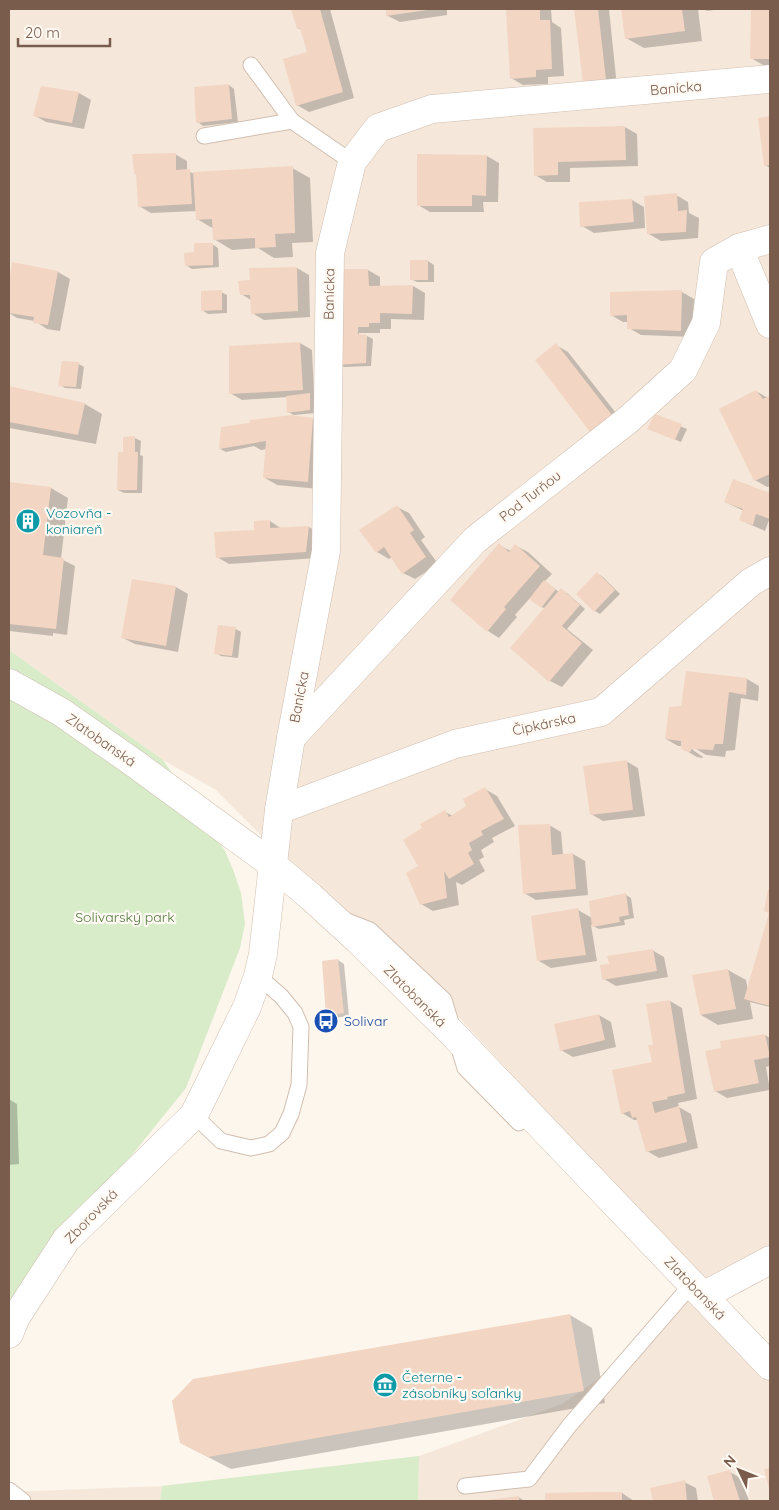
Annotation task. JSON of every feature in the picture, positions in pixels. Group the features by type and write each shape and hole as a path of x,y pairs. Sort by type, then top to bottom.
{"street":[{"name":"Banícka","path":"272,864 291,738 326,551 330,253 352,162 378,128 432,109 770,79"},
{"name":"Pod Turňou","path":"291,738 475,540 629,419 684,370 706,323 714,262 739,248 770,239"},
{"path":"739,248 770,324"},
{"name":"Čipkárska","path":"279,810 456,744 601,712 751,582 770,571"},
{"name":"Zlatobanská","path":"9,683 61,712 142,769 272,864 329,913 453,1034 770,1366"},
{"name":"Zborovská","path":"9,1334 16,1317 66,1240 194,1115 247,1007 258,976 263,954 272,864"},
{"path":"697,1290 770,1260"}],"lane":[{"path":"251,66 292,121 352,162"},
{"path":"204,136 292,121"},
{"path":"194,1115 221,1141 251,1148 269,1144 282,1133 291,1114 299,1085 301,1026 295,1013 281,996 258,976"},
{"path":"465,1486 529,1479 569,1426 697,1290"},
{"path":"9,1490 22,1501"}],"shaded area":[{"path":"9,9 770,9 770,1263 715,1292 452,1010 285,860 216,790 163,760 9,650"},
{"path":"691,1274 770,1354 770,1501 418,1501 419,1456 562,1404 606,1374"},
{"path":"162,1486 160,1501 9,1501 9,1492"}],"green space":[{"name":"Solivarský park","path":"9,650 163,760 225,851 241,893 245,924 240,948 186,1088 32,1279 9,1313"},
{"path":"419,1456 418,1501 160,1501 162,1486"}],"building":[{"path":"291,9 320,9 343,92 296,106 283,59 307,52 300,28 297,29"},
{"path":"386,9 427,9 427,10 386,16"},
{"path":"506,9 540,9 540,20 550,20 552,69 536,70 536,77 510,79"},
{"path":"574,9 598,9 606,80 583,83"},
{"path":"621,9 682,9 685,31 625,39"},
{"path":"751,9 770,9 770,59 750,59"},
{"path":"229,84 232,119 196,123 194,87"},
{"path":"41,86 79,92 72,123 33,116"},
{"path":"770,116 770,165 764,166 758,118"},
{"path":"625,126 626,160 558,162 558,175 534,176 533,128"},
{"path":"176,153 176,170 190,169 192,204 138,207 136,174 134,174 132,154"},
{"path":"417,154 487,155 486,196 472,195 472,206 417,206"},
{"path":"293,166 295,233 275,234 276,247 255,248 255,238 213,240 212,219 196,220 193,172"},
{"path":"677,193 678,211 687,210 686,232 647,234 644,196"},
{"path":"632,199 634,222 580,227 579,202"},
{"path":"194,243 213,243 213,265 185,266 184,253 194,252"},
{"path":"410,260 428,260 428,280 410,280"},
{"path":"12,262 58,271 48,325 33,323 34,317 9,313 9,283"},
{"path":"297,267 298,311 251,314 250,295 240,295 238,281 250,280 249,268"},
{"path":"343,269 368,269 369,286 413,285 412,314 380,313 380,323 369,323 369,327 358,327 358,334 367,335 366,363 337,365"},
{"path":"222,290 222,310 201,311 201,291"},
{"path":"682,290 681,331 627,329 627,315 610,316 610,292"},
{"path":"300,342 303,390 229,394 229,346"},
{"path":"556,343 612,415 590,432 535,360"},
{"path":"62,361 79,362 76,387 58,386"},
{"path":"9,386 85,403 78,435 9,422"},
{"path":"756,390 763,399 770,396 770,474 754,481 719,409"},
{"path":"310,393 310,410 287,413 286,396"},
{"path":"655,414 682,424 675,440 647,429"},
{"path":"292,415 313,418 308,482 263,478 266,441 219,449 221,427 249,423 250,420"},
{"path":"135,436 135,452 138,452 137,490 117,490 118,452 123,452 123,437"},
{"path":"733,479 770,493 770,519 756,514 753,525 739,520 743,509 724,502"},
{"name":"Vozovňa - koniareň","path":"9,482 51,487 43,555 64,558 56,629 9,624"},
{"path":"397,505 414,530 410,533 426,557 402,574 384,547 376,553 359,530"},
{"path":"270,520 270,528 309,526 306,552 216,558 214,532 254,530 254,521"},
{"path":"499,543 509,552 515,544 540,566 504,607 506,609 487,632 450,600"},
{"path":"597,572 615,590 594,612 576,594"},
{"path":"132,579 176,586 166,646 121,638"},
{"path":"544,580 556,589 541,608 529,599"},
{"path":"561,588 580,605 562,626 582,643 549,682 510,648"},
{"path":"218,625 236,627 232,656 214,654"},
{"path":"686,671 747,678 746,695 729,692 723,744 715,744 713,750 692,749 690,752 684,751 681,748 681,741 665,739 669,707 681,706"},
{"path":"627,760 633,810 590,815 583,766"},
{"path":"485,787 504,819 481,831 483,835 469,843 472,850 468,853 474,864 449,879 444,871 447,898 420,905 406,873 418,866 403,840 422,828 420,824 445,810 449,817 466,806 463,799"},
{"path":"550,824 552,855 573,853 576,889 523,894 518,825"},
{"path":"768,889 770,890 770,1006 744,999 769,913 764,911"},
{"path":"626,893 629,915 619,917 620,922 592,927 589,901"},
{"path":"578,908 586,955 537,961 531,916"},
{"path":"653,949 657,971 602,980 600,965 609,964 607,956"},
{"path":"338,959 344,1013 326,1016 322,961"},
{"path":"728,969 736,1009 700,1015 692,975"},
{"path":"670,1000 685,1093 652,1102 655,1113 679,1106 687,1142 646,1152 636,1117 632,1118 630,1111 621,1114 612,1070 652,1062 648,1045 653,1045 646,1004"},
{"path":"599,1014 605,1040 560,1051 554,1024"},
{"path":"765,1034 770,1057 754,1060 759,1083 714,1092 705,1051 721,1048 720,1041"},
{"name":"Četerne - zásobníky soľanky","path":"570,1314 584,1391 208,1457 180,1443 172,1401 193,1379"},
{"path":"770,1468 770,1492 764,1469"},
{"path":"730,1470 740,1501 714,1501 707,1476"},
{"path":"685,1480 687,1501 653,1501 650,1488"},
{"path":"622,1492 622,1501 545,1501 545,1493"},
{"path":"519,1496 519,1501 487,1501 487,1500"}],"place":[{"name":"Vozovňa - koniareň","path":"28,521"},
{"name":"Solivar","path":"326,1021"},
{"name":"Četerne - zásobníky soľanky","path":"385,1385"}]}
